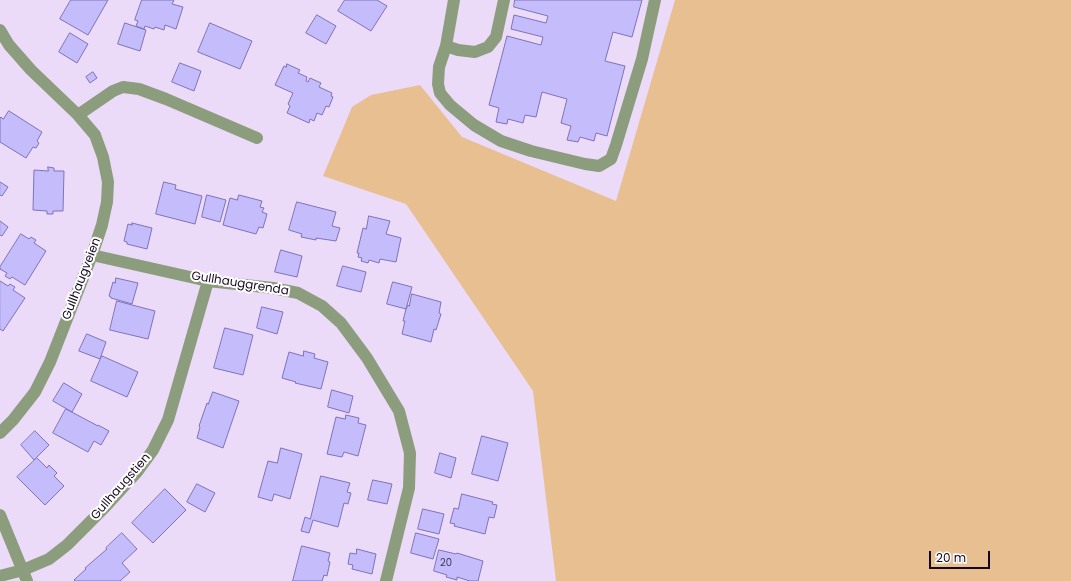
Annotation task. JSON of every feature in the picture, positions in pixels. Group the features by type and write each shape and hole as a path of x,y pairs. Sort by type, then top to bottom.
{"street":[{"path":"454,0 446,46 439,67 438,84 440,93 450,106 474,125 501,141 531,150 599,166 611,159 616,145 642,58 655,0"},
{"path":"446,46 458,50 475,52 488,47 496,37 504,0"},
{"name":"Gullhaugveien","path":"0,30 9,45 31,70 78,115 95,135 103,157 108,182 107,202 102,225 50,362 35,392 13,420 0,433"},
{"path":"78,115 113,91 123,87 139,89 166,99 256,138"},
{"name":"Gullhauggrenda","path":"92,254 208,282 273,288 298,293 322,306 341,323 367,358 399,411 410,453 409,488 386,581"},
{"name":"Gullhaugstien","path":"0,576 25,576 67,545 137,472 153,450 168,420 208,282"},
{"path":"0,515 25,576"}],"shaded area":[{"path":"675,0 1071,0 1071,581 556,581 533,391 406,204 323,176 352,107 371,95 420,85 462,137 616,201"}],"building":[{"path":"71,0 108,0 88,35 60,19"},
{"path":"142,0 174,0 172,4 183,7 176,29 165,25 164,30 145,26 144,29 136,26 138,21 135,20"},
{"path":"345,0 377,0 387,6 371,31 338,11"},
{"path":"515,0 642,0 632,37 613,32 605,61 625,66 607,136 596,133 594,141 580,137 578,142 567,140 571,126 561,123 567,99 542,92 536,117 525,115 523,123 508,119 507,124 496,122 499,108 489,105 507,36 541,45 543,37 511,29 514,15 546,23 548,16 514,7"},
{"path":"317,15 336,26 326,44 306,33"},
{"path":"125,23 146,30 140,51 118,44"},
{"path":"210,23 252,41 240,69 198,52"},
{"path":"70,33 88,44 77,63 59,52"},
{"path":"180,63 201,71 194,91 172,82"},
{"path":"287,64 300,70 298,73 307,77 306,81 308,82 310,78 321,83 319,87 332,93 331,96 333,97 329,107 326,106 322,115 317,113 314,121 310,119 309,123 287,113 290,106 288,104 293,93 275,85 284,66 286,67"},
{"path":"93,72 97,78 90,83 86,77"},
{"path":"9,111 42,132 37,141 39,143 36,148 33,147 26,158 0,142 0,118 1,117 3,119"},
{"path":"48,167 54,168 54,171 64,171 63,211 53,211 53,214 47,214 47,211 33,210 34,170 48,171"},
{"path":"0,182 8,187 2,196 0,195"},
{"path":"164,182 176,185 175,189 202,196 195,224 156,214"},
{"path":"207,195 226,200 220,222 202,217"},
{"path":"239,195 262,201 260,207 264,208 262,212 267,214 263,228 259,227 256,234 223,225 230,198 237,200"},
{"path":"297,202 336,212 332,226 340,228 336,241 316,238 316,240 301,237 302,234 289,230"},
{"path":"369,216 390,221 386,234 401,238 396,262 380,259 379,263 369,260 368,263 361,261 362,258 358,257 359,253 357,253 363,228 366,229"},
{"path":"0,221 8,227 2,236 0,235"},
{"path":"132,223 152,228 147,249 127,244 127,242 124,241 128,224 132,225"},
{"path":"21,234 29,239 31,237 36,240 34,243 46,251 25,285 12,277 10,279 5,276 7,273 0,269"},
{"path":"281,250 302,256 297,277 275,272"},
{"path":"343,266 366,272 361,292 337,286"},
{"path":"116,278 138,283 132,304 111,298 109,296 113,282 115,283"},
{"path":"0,281 8,286 10,284 15,287 13,290 25,298 3,331 0,329"},
{"path":"393,282 412,287 406,309 387,304"},
{"path":"412,294 441,302 439,313 441,314 436,330 434,329 431,342 402,334 406,309 408,305 409,306"},
{"path":"117,301 155,311 148,339 110,330"},
{"path":"262,307 283,312 277,334 257,328"},
{"path":"225,328 253,335 243,375 214,368"},
{"path":"87,334 106,342 100,359 79,351"},
{"path":"304,351 315,354 314,358 328,362 321,389 295,383 296,382 282,378 289,352 303,356"},
{"path":"102,356 138,372 127,397 91,381"},
{"path":"64,383 82,394 72,412 53,401"},
{"path":"332,390 353,396 349,413 328,407"},
{"path":"213,392 239,401 223,448 197,438 199,426 207,403 208,404"},
{"path":"66,409 109,431 101,445 94,441 88,452 53,433"},
{"path":"346,415 359,418 358,423 366,425 358,456 344,452 342,457 327,454 336,417 345,419"},
{"path":"35,431 49,445 34,460 21,445"},
{"path":"482,436 508,443 498,481 472,474"},
{"path":"281,448 302,454 290,499 274,494 272,501 258,497 268,461 277,463"},
{"path":"440,453 456,458 451,478 435,473"},
{"path":"37,458 47,468 49,465 57,473 54,476 64,486 45,505 17,477"},
{"path":"321,476 350,483 347,492 351,493 348,504 344,503 338,527 313,520 309,533 301,531 305,517 310,519"},
{"path":"373,480 392,484 387,504 368,500"},
{"path":"197,484 215,493 205,512 187,502"},
{"path":"165,489 186,510 153,543 132,523"},
{"path":"462,494 493,502 492,504 497,505 494,518 489,517 485,534 454,526 455,524 450,523 454,508 458,509"},
{"path":"423,509 444,514 439,534 418,529"},
{"path":"122,533 137,549 122,563 130,572 120,581 74,580 86,569 85,568 107,549 106,548"},
{"path":"416,533 439,539 433,559 411,553"},
{"path":"302,546 330,553 327,576 324,575 322,581 293,581"},
{"path":"357,549 376,554 372,574 352,569 353,565 348,564 350,553 356,554"},
{"path":"439,550 457,553 483,561 478,581 470,581 457,577 457,580 446,577 447,575 434,571"}]}
